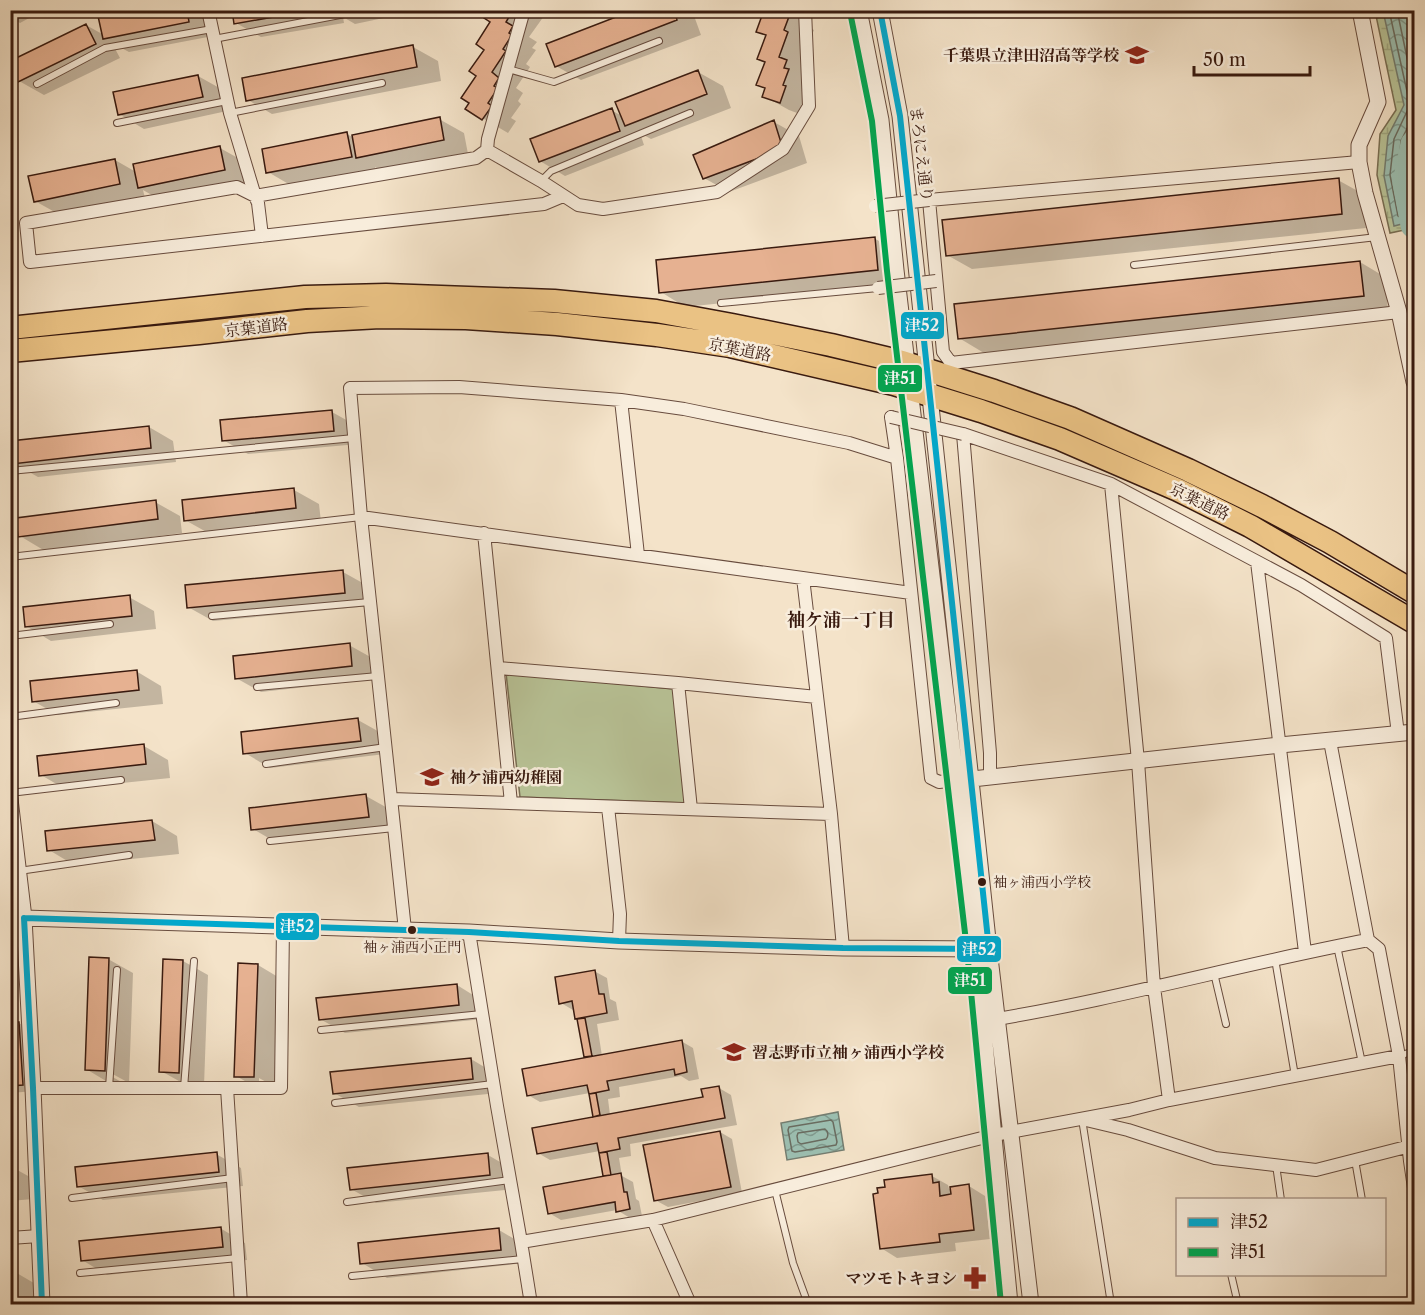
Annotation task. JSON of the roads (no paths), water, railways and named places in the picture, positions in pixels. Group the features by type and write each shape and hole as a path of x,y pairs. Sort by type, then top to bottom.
{"highway":[{"name":"京葉道路","path":"10,328 305,297 386,294 554,301 656,311 831,345 918,367 1070,418 1188,470 1262,506 1330,542 1414,592"},
{"name":"京葉道路","path":"10,351 307,321 380,317 466,318 557,324 730,346 920,392 1060,439 1178,490 1250,526 1414,622"}],"street":[{"path":"208,10 229,107 258,203 262,236"},
{"path":"524,10 488,138 487,150 476,158 255,196 237,187 26,223 30,262 543,204 563,196"},
{"path":"487,150 578,205 603,209 717,192 783,149 809,106 805,10"},
{"name":"まろにえ通り","path":"859,10 881,120 896,270 918,367 964,780"},
{"name":"まろにえ通り","path":"880,10 900,116 920,392 991,1020 1011,1132 1031,1305"},
{"path":"1360,10 1378,102 1359,145 1359,162 1365,193 1399,312 1414,382"},
{"path":"875,206 1359,162"},
{"path":"929,200 943,352 951,363 1399,312"},
{"path":"878,288 936,281"},
{"path":"405,930 361,517 350,388 459,387 621,399 684,409 838,441 897,458"},
{"path":"621,399 638,555"},
{"path":"1398,734 1386,638 1301,585 1111,484 963,434 891,417 931,778 939,782 964,780 1280,745 1330,741 1398,734 1414,732"},
{"path":"963,434 990,753 990,777"},
{"path":"1111,484 1138,761 1154,987 1169,1100"},
{"path":"361,517 911,593"},
{"path":"484,533 511,803"},
{"path":"1257,562 1305,952"},
{"path":"803,578 831,814 843,948"},
{"path":"499,668 818,697"},
{"path":"678,683 691,809"},
{"path":"1330,741 1368,940 1378,949 1400,1056 1412,1146 1414,1188"},
{"path":"10,799 18,871 17,918 33,1088 42,1305"},
{"path":"392,799 831,814"},
{"path":"608,807 620,914 620,941"},
{"path":"17,918 469,932 620,941 843,948 983,949"},
{"path":"33,1088 281,1088 283,926"},
{"path":"469,932 531,1305"},
{"path":"991,1020 1368,940"},
{"name":"まろにえ通り","path":"991,1020 994,1135 1010,1305"},
{"path":"521,1242 653,1220 994,1135 1400,1056"},
{"path":"227,1088 241,1305"},
{"path":"1128,1130 1129,1110"},
{"path":"1082,1119 1128,1130 1215,1158 1316,1170 1412,1146"},
{"path":"653,1220 690,1305"},
{"path":"10,1238 39,1236"}],"lane":[{"path":"37,84 105,48 366,10"},
{"path":"508,69 554,82 659,41"},
{"path":"117,123 382,83"},
{"path":"541,181 551,171 690,113"},
{"path":"1134,265 1378,237"},
{"path":"721,303 878,288"},
{"path":"10,471 354,438"},
{"path":"10,557 361,517"},
{"path":"212,616 370,602"},
{"path":"10,636 110,624"},
{"path":"257,687 378,675"},
{"path":"10,717 116,703"},
{"path":"266,764 386,747"},
{"path":"10,793 122,780"},
{"path":"270,841 395,828"},
{"path":"18,871 129,855"},
{"path":"1337,946 1362,1063"},
{"path":"1275,959 1295,1076"},
{"path":"184,1088 194,961"},
{"path":"110,1088 117,970"},
{"path":"1214,973 1226,1024"},
{"path":"321,1030 482,1014"},
{"path":"1400,1056 1414,1051"},
{"path":"334,1103 493,1084"},
{"path":"1082,1119 1111,1305"},
{"path":"1355,1160 1362,1198"},
{"path":"1276,1165 1281,1198"},
{"path":"72,1198 233,1178"},
{"path":"347,1202 510,1180"},
{"path":"775,1190 794,1263 808,1305"},
{"path":"80,1273 238,1258"},
{"path":"352,1276 524,1259"},
{"path":"1231,1276 1238,1305"}],"water":[{"path":"1383,11 1414,11 1414,221 1394,226 1384,176 1388,136 1404,105"},
{"path":"838,1112 844,1150 787,1160 781,1123"}],"waterway":[{"path":"1414,144 1406,183 1414,225"}],"place":[{"name":"千葉県立津田沼高等学校","path":"1137,55"},
{"name":"袖ケ浦西幼稚園","path":"432,777"},
{"name":"袖ヶ浦西小学校","path":"982,882"},
{"name":"袖ヶ浦西小正門","path":"412,930"},
{"name":"習志野市立袖ヶ浦西小学校","path":"734,1052"},
{"name":"マツモトキヨシ","path":"975,1278"}],"district":[{"name":"袖ケ浦一丁目","path":"841,620"}]}
